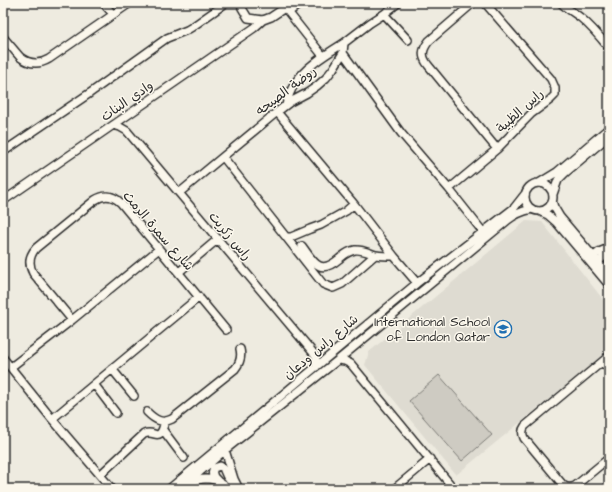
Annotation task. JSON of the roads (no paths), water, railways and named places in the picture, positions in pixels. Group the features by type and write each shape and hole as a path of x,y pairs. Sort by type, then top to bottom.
{"street":[{"path":"103,3 113,14"},
{"path":"3,37 23,59 30,62 42,62 49,59 130,3"},
{"path":"3,152 90,93 167,38 187,30 226,3"},
{"path":"241,3 242,8 248,18 263,20"},
{"path":"287,10 292,3"},
{"path":"287,10 301,3"},
{"path":"286,105 294,84 316,61 344,43 398,3"},
{"path":"473,3 429,41 423,53 428,65 497,148"},
{"name":"راس الظبية","path":"449,189 497,148 527,117 550,100 555,92 551,79 486,3"},
{"path":"561,3 589,25 609,48"},
{"path":"287,10 323,56"},
{"name":"وادي البنات","path":"3,201 254,28 263,20 287,10"},
{"path":"384,14 408,40"},
{"name":"روضة الصيحه","path":"179,193 276,112 317,86 333,69 343,53 344,43"},
{"path":"343,53 401,133 449,189 483,232"},
{"path":"276,112 354,204 417,283"},
{"path":"126,116 125,122 127,131"},
{"name":"راس زكريت","path":"113,125 127,131 316,356"},
{"path":"539,183 557,172 609,128"},
{"path":"536,210 543,210 549,207 558,180 609,136"},
{"path":"223,157 323,284 333,288 342,284 375,254"},
{"path":"609,276 593,261 548,215 530,208 526,203 525,194 526,190 532,184 539,183 548,186 554,206 560,217 593,261 609,285"},
{"name":"شارع راس ودعان","path":"169,489 417,283 514,208 525,194"},
{"name":"شارع سمرة الرمث","path":"72,320 32,271 30,257 36,248 95,200 99,197 109,196 118,199 226,330"},
{"path":"286,237 291,237 321,226 346,211 354,204"},
{"name":"شارع راس ودعان","path":"182,487 225,450 338,360 508,220 517,214 536,210"},
{"path":"179,272 218,240"},
{"path":"302,246 315,263 322,267 330,265 345,254 354,250 385,256 394,256"},
{"path":"593,261 609,248"},
{"path":"11,367 72,320 159,249"},
{"path":"593,261 609,252"},
{"path":"52,419 199,297"},
{"path":"147,412 160,421 172,419 235,369 241,357 240,349"},
{"path":"349,351 351,364"},
{"path":"316,367 316,356 328,358"},
{"path":"609,356 525,426 522,431 524,438 567,488 575,486 609,458"},
{"path":"3,358 52,419 112,489"},
{"path":"338,360 351,364 454,489"},
{"path":"602,362 609,369"},
{"path":"112,369 134,396"},
{"path":"94,384 116,413"},
{"path":"100,475 144,434 148,432 158,435 160,434 163,430 165,421"},
{"path":"163,430 184,458"},
{"path":"225,450 238,489"},
{"path":"394,489 430,459"},
{"path":"228,489 213,476 214,468 220,466 223,468 227,477 238,489"},
{"path":"182,487 200,479 217,480"}],"place":[{"name":"International School of London Qatar","path":"503,329"}]}
